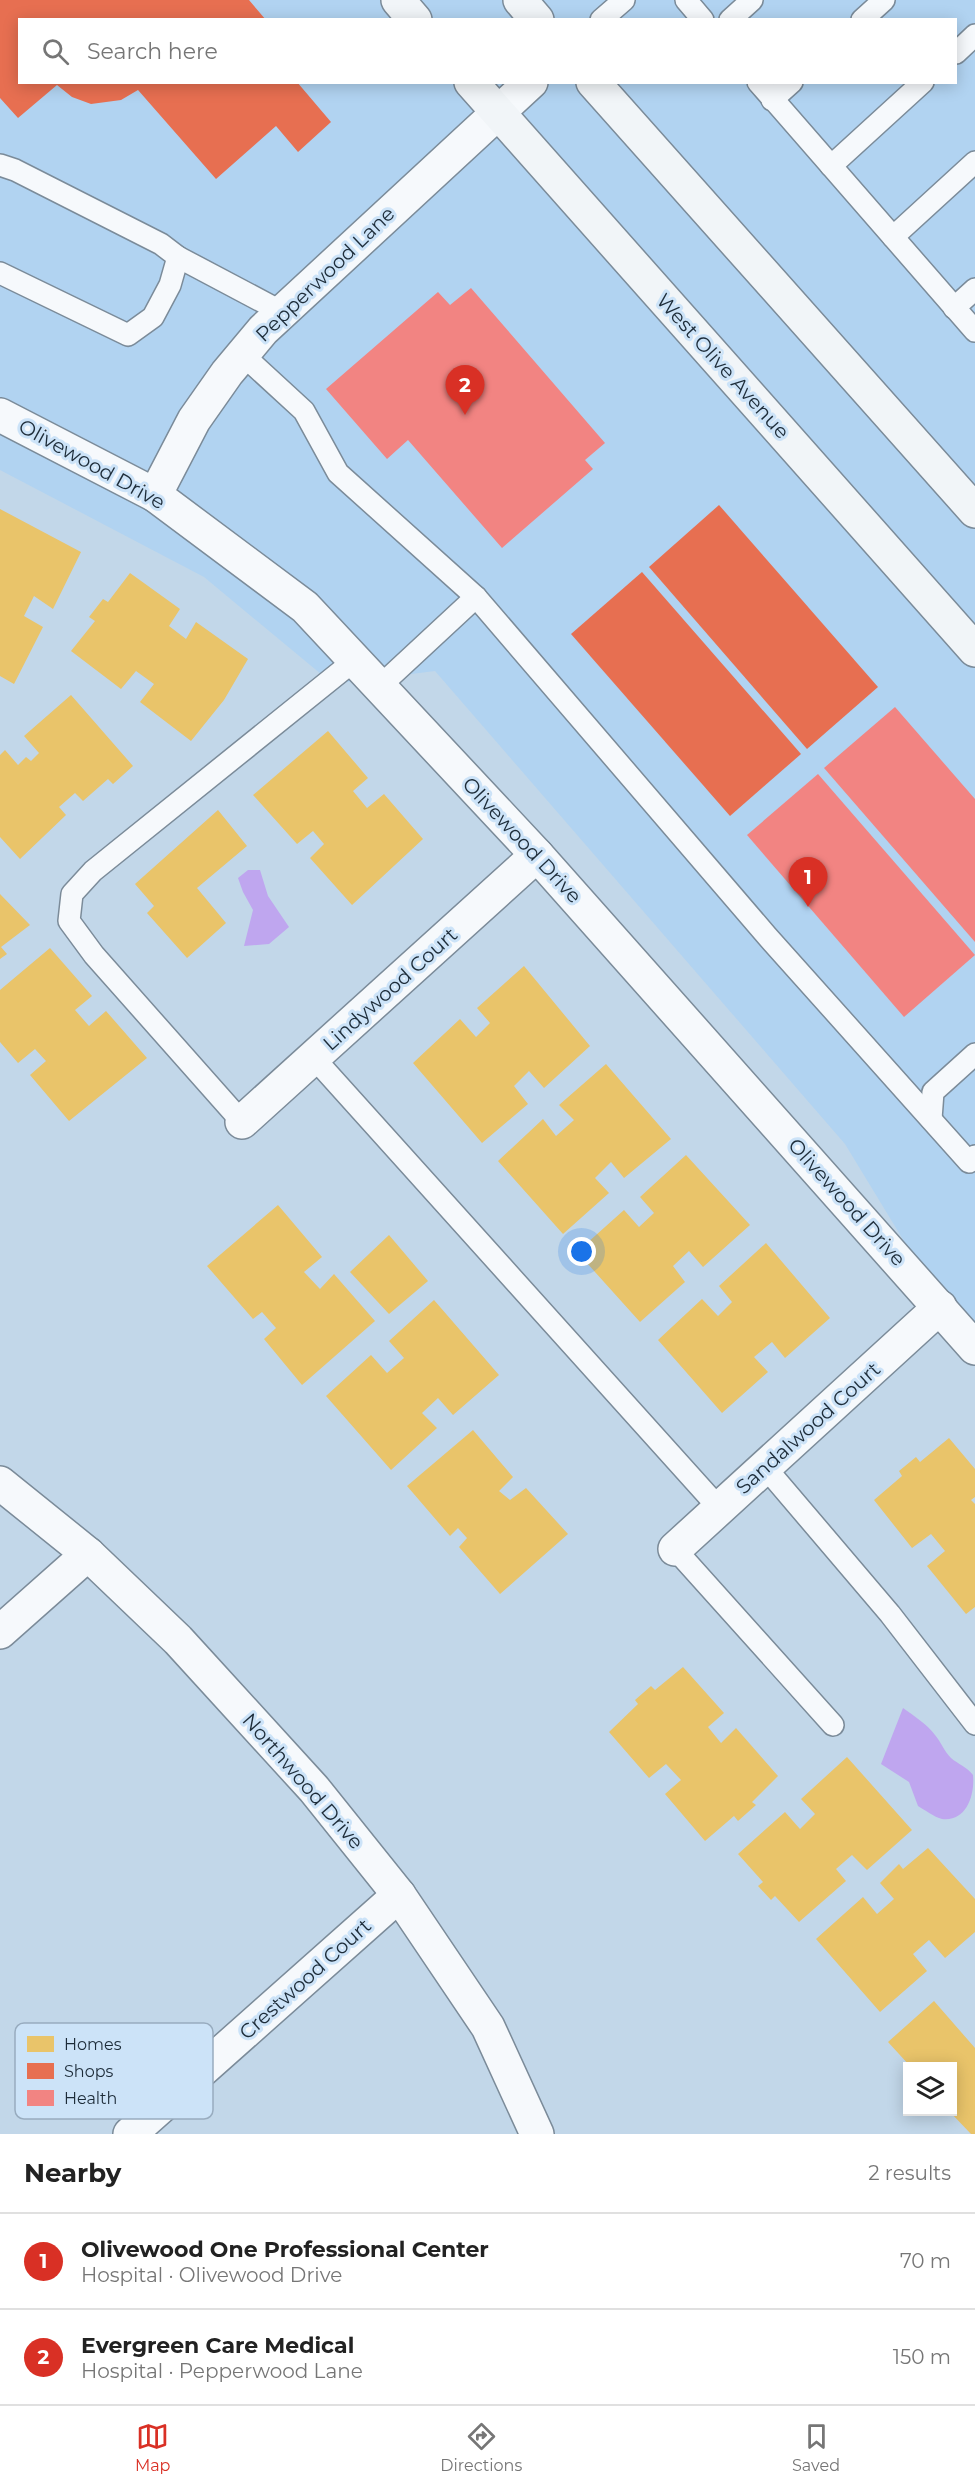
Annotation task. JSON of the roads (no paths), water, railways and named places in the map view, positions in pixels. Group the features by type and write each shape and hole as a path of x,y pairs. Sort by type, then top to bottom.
{"main road":[{"path":"398,0 413,18"},
{"path":"520,0 535,18"},
{"name":"West Olive Avenue","path":"473,84 975,650"},
{"path":"595,84 973,504"}],"street":[{"name":"Pepperwood Lane","path":"155,495 194,420 226,373 282,312 529,84"},
{"name":"Olivewood Drive","path":"0,415 155,495 305,607 537,855 975,1348"},
{"name":"Lindywood Court","path":"242,1122 537,855"},
{"name":"Sandalwood Court","path":"675,1549 940,1307"},
{"name":"Northwood Drive","path":"0,1483 88,1554 178,1640 314,1789 399,1895 488,2027 537,2134"},
{"path":"0,1632 88,1554"},
{"name":"Crestwood Court","path":"213,2060 399,1895"},
{"name":"Crestwood Court","path":"130,2134 147,2119"}],"lane":[{"path":"604,18 624,0"},
{"path":"686,0 701,18"},
{"path":"732,18 752,0"},
{"path":"864,18 884,0"},
{"path":"957,52 975,35"},
{"path":"760,84 975,331"},
{"path":"772,100 790,84"},
{"path":"831,166 921,84"},
{"path":"893,237 975,162"},
{"path":"0,165 15,170 161,244 178,257 282,312"},
{"path":"0,273 128,335 153,317 170,285 178,257"},
{"path":"954,308 975,289"},
{"path":"243,355 304,411 338,473 476,597 760,927 931,1119 973,1162"},
{"path":"379,687 476,597"},
{"path":"242,1122 88,946 69,921 72,894 93,871 355,660"},
{"path":"931,1119 933,1092 975,1054"},
{"path":"314,1058 719,1508"},
{"path":"765,1467 890,1614 975,1724"},
{"path":"675,1549 833,1725"}],"place":[{"name":"Evergreen Care Medical","path":"465,415"},
{"name":"Olivewood One Professional Center","path":"808,907"}]}
